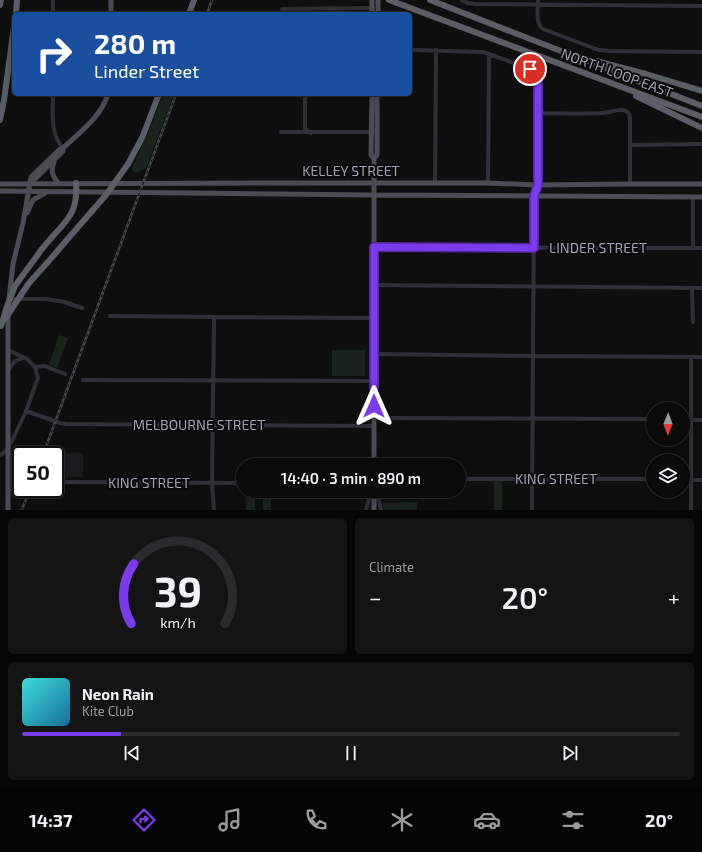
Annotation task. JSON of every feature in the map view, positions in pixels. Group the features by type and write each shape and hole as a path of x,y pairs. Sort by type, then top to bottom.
{"highway":[{"path":"0,5 1,0"},
{"path":"189,12 194,0"},
{"name":"NORTH LOOP EAST","path":"430,0 702,106"},
{"name":"NORTH LOOP EAST","path":"391,1 702,117"},
{"path":"16,12 17,2"},
{"path":"0,120 12,42"},
{"path":"566,53 646,74 702,91"},
{"path":"604,81 702,128"},
{"path":"0,326 29,283 106,195 128,164 142,138 158,96"},
{"path":"0,326 6,306 15,286 39,253 73,212 77,192 76,183"}],"main road":[{"path":"111,0 111,12"},
{"path":"372,0 375,11"},
{"path":"375,11 378,0"},
{"path":"8,510 8,299 13,264 23,223 29,185 31,177 94,118 101,110 107,96"},
{"path":"372,96 374,132"},
{"path":"374,458 374,160 371,155 377,96"},
{"path":"29,185 63,151 63,148"},
{"path":"55,159 52,172 54,179 59,184"},
{"name":"KELLEY STREET","path":"0,184 702,184"},
{"name":"KELLEY STREET","path":"0,191 702,197"},
{"path":"23,223 33,200 48,192"},
{"path":"374,498 374,510"}],"street":[{"path":"53,0 53,12"},
{"path":"462,0 475,4 538,2 702,6"},
{"path":"538,2 539,24 543,29 604,51 702,52"},
{"path":"282,9 375,11"},
{"path":"412,50 483,52 537,73 538,185 534,196 532,510"},
{"path":"435,183 436,50"},
{"path":"488,183 489,54"},
{"path":"53,96 52,123 59,144 63,148"},
{"path":"305,96 305,128 311,133"},
{"path":"538,113 604,113 621,110 625,111 630,115 630,184"},
{"path":"281,132 374,132"},
{"path":"630,144 702,144"},
{"path":"693,197 693,248"},
{"name":"LINDER STREET","path":"374,247 702,248"},
{"path":"374,285 702,288"},
{"path":"692,288 693,322"},
{"path":"8,299 46,299 64,302 82,308"},
{"path":"110,316 374,318"},
{"path":"214,317 212,483 214,510"},
{"path":"0,455 5,452 13,439 26,411 38,378 35,367 27,359 8,350"},
{"path":"374,354 702,357"},
{"path":"691,357 691,510"},
{"path":"8,370 15,361 23,358"},
{"path":"35,367 45,366 65,374"},
{"path":"83,380 373,381"},
{"name":"MELBOURNE STREET","path":"26,411 66,424 374,426"},
{"path":"374,418 646,419"},
{"path":"692,420 702,420"},
{"name":"KING STREET","path":"466,479 646,479"},
{"path":"692,480 702,480"},
{"name":"KING STREET","path":"64,482 236,483"},
{"path":"366,510 371,498"},
{"path":"377,498 381,510"}],"shaded area":[{"path":"162,96 173,96 146,168 139,173 133,172 132,168 148,133"},
{"path":"59,335 68,338 57,368 49,365"},
{"path":"332,350 365,350 365,376 332,376"},
{"path":"64,453 83,453 83,477 64,477"},
{"path":"494,481 502,481 502,510 494,510"},
{"path":"246,498 255,498 255,510 246,510"},
{"path":"263,498 271,498 271,510 263,510"},
{"path":"417,502 417,510 384,510 383,503"}],"railway":[{"path":"208,12 212,0"},
{"path":"46,446 175,96"},
{"path":"22,510 27,498"}],"route":[{"path":"374,406 374,247 534,248 534,196 538,185 538,77 537,73 530,69"}]}
